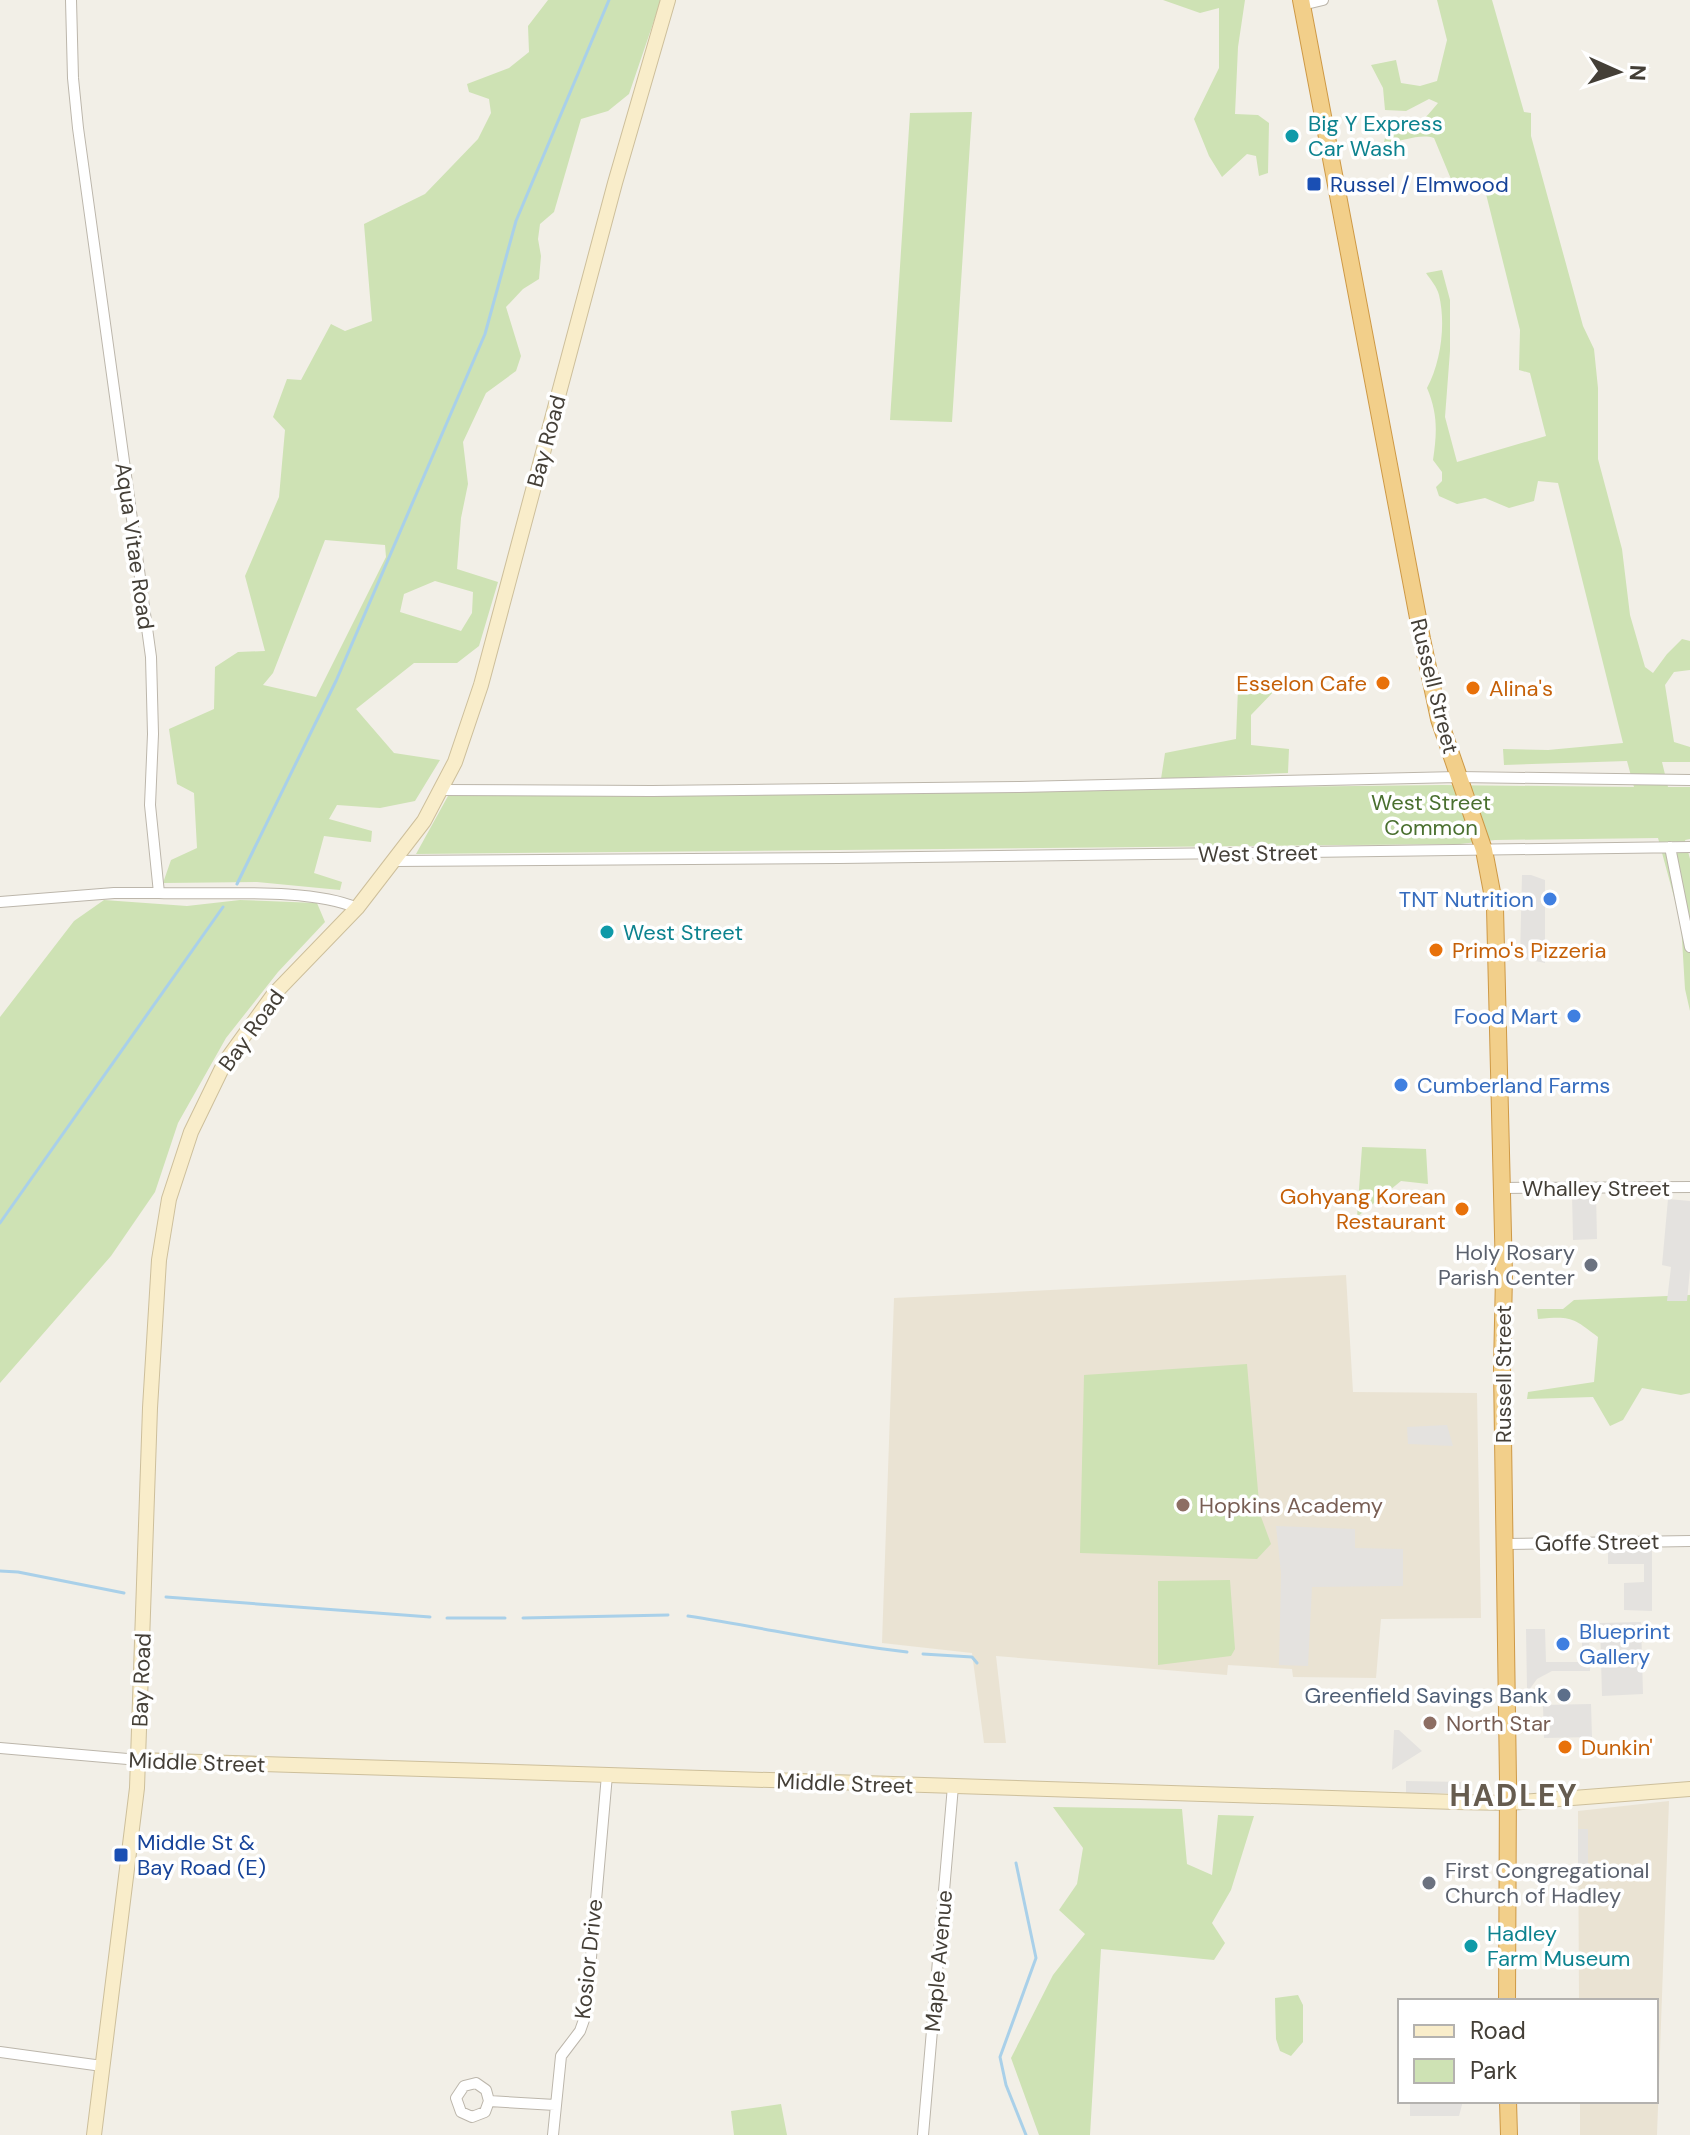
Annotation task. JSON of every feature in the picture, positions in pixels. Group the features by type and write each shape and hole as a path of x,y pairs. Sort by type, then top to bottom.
{"highway":[{"name":"Russell Street","path":"1301,2 1439,719 1484,850 1495,908 1502,1188 1507,1999"},
{"path":"1508,2103 1509,2135"}],"main road":[{"name":"Bay Road","path":"94,2135 139,1760 151,1395 159,1260 169,1199 181,1157 201,1108 240,1039 274,994 357,908 424,821 442,790 468,728 615,183 668,0"},
{"name":"Middle Street","path":"139,1760 1508,1803 1690,1789"}],"street":[{"name":"Aqua Vitae Road","path":"71,0 78,128 151,657 153,734 150,805 159,893"},
{"path":"1301,2 1323,0"},
{"path":"442,790 1004,788 1458,777 1690,780"},
{"path":"1670,847 1690,947"},
{"name":"West Street","path":"394,861 1690,847"},
{"path":"0,902 114,893 159,893 305,896 338,899 357,908"},
{"name":"Whalley Street","path":"1502,1188 1690,1187"},
{"name":"Goffe Street","path":"1504,1544 1690,1541"},
{"name":"Middle Street","path":"0,1748 139,1760"},
{"name":"Kosior Drive","path":"553,2135 561,2056 580,2031 586,2014 607,1775"},
{"name":"Maple Avenue","path":"923,2135 953,1786"},
{"path":"0,2052 102,2066"},
{"path":"489,2101 555,2105"}],"shaded area":[{"path":"1522,875 1545,880 1545,963 1520,958"},
{"path":"1572,1193 1596,1193 1597,1239 1573,1240"},
{"path":"1668,1199 1690,1201 1687,1301 1667,1301 1671,1267 1662,1265"},
{"name":"Hopkins Academy","path":"1346,1275 1353,1392 1477,1393 1481,1618 1381,1619 1376,1678 1293,1677 1292,1669 1228,1665 1227,1675 996,1656 1006,1743 984,1743 972,1653 882,1643 894,1298"},
{"path":"1447,1425 1453,1446 1408,1444 1407,1427"},
{"path":"1276,1526 1355,1529 1355,1548 1403,1549 1403,1586 1312,1587 1308,1666 1279,1665 1281,1573"},
{"path":"1608,1549 1652,1549 1652,1611 1624,1610 1624,1583 1644,1582 1644,1564 1608,1564"},
{"path":"1582,1622 1589,1622 1590,1671 1552,1671 1537,1679 1529,1690 1526,1629 1545,1629 1546,1662 1582,1662"},
{"path":"1641,1622 1643,1694 1602,1696 1600,1623"},
{"path":"1591,1704 1592,1737 1544,1738 1543,1705"},
{"path":"1394,1730 1399,1730 1422,1751 1392,1770"},
{"path":"1406,1781 1464,1782 1464,1793 1406,1793"},
{"path":"1669,1801 1657,2135 1580,2135 1580,2103 1658,2103 1658,1999 1579,1999 1578,1811"},
{"path":"1578,1829 1588,1829 1588,1881 1581,1881 1578,1876"},
{"path":"1410,2103 1462,2103 1459,2116 1410,2116"}],"green space":[{"path":"548,0 661,0 629,94 608,111 581,119 554,212 540,224 539,279 523,289 506,307 521,356 516,371 486,393 463,442 468,484 461,518 457,569 498,582 479,646 457,663 414,663 356,709 394,753 440,760 415,801 380,808 337,805 329,819 372,831 371,842 324,836 314,873 342,882 340,890 257,882 163,883 171,860 197,848 194,793 177,784 169,729 214,709 215,667 238,652 265,651 245,576 279,497 285,430 273,417 287,379 301,380 331,324 345,331 372,321 364,224 425,194 478,139 491,113 489,99 469,92 467,84 509,68 529,52 528,26","holes":["325,540 385,545 386,557 316,697 263,685 273,673","435,581 473,592 472,613 461,631 400,612 404,594"]},
{"path":"1163,0 1245,0 1238,47 1235,114 1258,115 1269,123 1268,173 1259,176 1256,156 1247,154 1222,177 1209,156 1194,119 1219,68 1219,8 1200,13"},
{"name":"West Street Common","path":"1437,0 1492,0 1524,112 1531,113 1531,136 1583,326 1594,349 1598,388 1598,459 1622,549 1630,615 1645,667 1653,673 1682,639 1690,641 1690,670 1674,672 1665,685 1674,742 1690,747 1690,762 1662,762 1668,787 1690,787 1690,839 1685,840 1690,859 1690,1011 1685,989 1681,923 1658,838 1495,840 1460,844 416,854 448,796 1442,785 1634,787 1627,761 1504,765 1503,749 1548,750 1623,743 1558,483 1538,481 1534,501 1509,508 1485,498 1457,504 1439,496 1436,487 1442,481 1442,472 1433,460 1436,424 1427,388 1439,355 1442,318 1438,292 1426,273 1442,270 1450,300 1445,417 1457,462 1546,436 1530,373 1519,370 1520,330 1482,178 1471,181 1451,179 1434,138 1384,142 1388,126 1417,124 1438,103 1429,99 1406,111 1385,110 1383,88 1371,65 1396,60 1401,83 1420,86 1437,81 1447,40"},
{"path":"972,112 952,422 890,420 910,113"},
{"path":"1238,688 1276,689 1251,715 1251,745 1289,749 1288,773 1161,779 1165,753 1236,739"},
{"path":"104,900 187,906 240,900 317,903 325,922 278,972 226,1038 178,1123 155,1192 111,1256 0,1383 0,1017 74,921"},
{"path":"1362,1147 1426,1149 1428,1184 1401,1181 1357,1217"},
{"path":"1690,1295 1690,1393 1681,1395 1642,1388 1623,1420 1610,1426 1593,1397 1527,1399 1528,1392 1594,1382 1598,1337 1571,1319 1538,1319 1537,1309 1563,1309 1574,1300"},
{"path":"1247,1364 1260,1514 1271,1544 1257,1559 1080,1553 1084,1375"},
{"path":"1230,1580 1235,1649 1231,1656 1158,1665 1158,1581"},
{"path":"1053,1807 1182,1809 1187,1864 1212,1875 1218,1815 1254,1816 1231,1890 1212,1923 1225,1943 1214,1960 1101,1949 1090,2135 1039,2135 1011,2058 1053,1975 1085,1934 1059,1910 1077,1884 1083,1848"},
{"path":"1298,1995 1303,2005 1303,2042 1291,2056 1280,2051 1276,2039 1275,1998"},
{"path":"781,2104 787,2135 734,2135 731,2111"}],"waterway":[{"path":"237,884 336,681 485,334 516,221 609,0"},
{"path":"0,1223 223,907"},
{"path":"0,1571 124,1593"},
{"path":"166,1597 430,1617"},
{"path":"523,1618 668,1615"},
{"path":"688,1616 907,1652"},
{"path":"447,1618 505,1618"},
{"path":"923,1654 972,1657 977,1663"},
{"path":"1016,1863 1036,1958 1000,2057 1006,2085 1026,2135"}],"place":[{"name":"Big Y Express Car Wash","path":"1292,136"},
{"name":"Russel / Elmwood","path":"1314,184"},
{"name":"Esselon Cafe","path":"1383,683"},
{"name":"Alina's","path":"1473,688"},
{"name":"TNT Nutrition","path":"1550,899"},
{"name":"West Street","path":"607,932"},
{"name":"Primo's Pizzeria","path":"1436,950"},
{"name":"Food Mart","path":"1574,1016"},
{"name":"Cumberland Farms","path":"1401,1085"},
{"name":"Gohyang Korean Restaurant","path":"1462,1209"},
{"name":"Holy Rosary Parish Center","path":"1591,1265"},
{"name":"Hopkins Academy","path":"1183,1505"},
{"name":"Blueprint Gallery","path":"1563,1644"},
{"name":"Greenfield Savings Bank","path":"1564,1695"},
{"name":"North Star","path":"1430,1723"},
{"name":"Dunkin'","path":"1565,1747"},
{"name":"Middle St & Bay Road (E)","path":"121,1855"},
{"name":"First Congregational Church of Hadley","path":"1429,1883"},
{"name":"Hadley Farm Museum","path":"1471,1946"}],"district":[{"name":"HADLEY","path":"1514,1796"}]}
